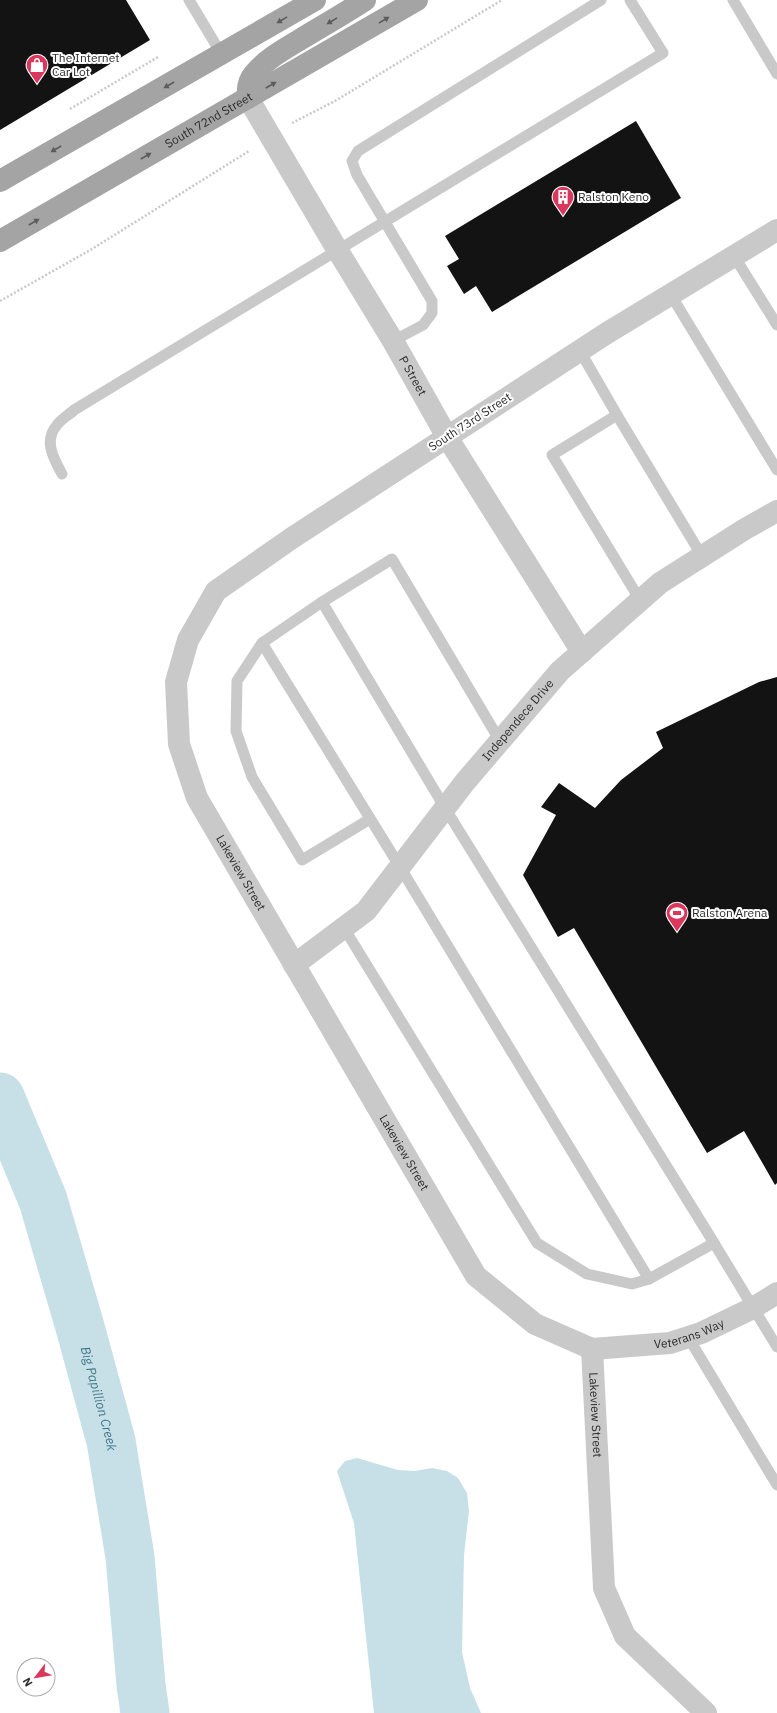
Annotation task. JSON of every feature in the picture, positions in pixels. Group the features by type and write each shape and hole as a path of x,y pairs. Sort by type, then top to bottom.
{"main road":[{"path":"0,182 315,0"},
{"path":"248,98 247,89 249,83 253,75 262,66 279,52 365,0"},
{"name":"South 72nd Street","path":"0,241 418,0"}],"street":[{"name":"P Street","path":"248,98 338,251 393,340 447,437 582,652"},
{"name":"South 73rd Street","path":"188,640 216,591 292,538 580,351 777,230"},
{"name":"Independece Drive","path":"294,966 366,911 465,782 560,671 660,583 777,511"},
{"name":"Lakeview Street","path":"188,640 176,682 179,744 197,798 476,1276 535,1324 592,1348 604,1588 625,1636 706,1713"},
{"name":"Veterans Way","path":"592,1348 670,1343 701,1333 753,1308 777,1293"}],"lane":[{"path":"189,0 222,55"},
{"path":"393,340 423,325 432,313 432,301 357,175 352,162 358,151 601,0"},
{"path":"62,474 53,457 49,441 56,425 74,410 663,53 630,0"},
{"path":"733,0 777,74"},
{"path":"734,256 777,325"},
{"path":"671,295 777,470"},
{"path":"580,351 702,556"},
{"path":"617,415 552,455 640,600"},
{"path":"370,819 302,860 252,777 236,731 237,680 262,643 322,602 392,559 500,741"},
{"path":"322,602 445,808 777,1347"},
{"path":"262,643 400,867 649,1278"},
{"path":"344,928 537,1243 587,1274 632,1284 649,1278 714,1243"},
{"path":"688,1337 777,1486"}],"path":[{"path":"70,110 158,57"}],"water":[{"path":"357,1458 398,1470 415,1471 432,1468 447,1471 458,1478 467,1493 469,1511 464,1555 462,1652 470,1688 481,1713 374,1713 354,1523 337,1471 345,1461"}],"building":[{"name":"The Internet Car Lot","path":"0,0 126,0 150,40 0,130"},
{"name":"Ralston Keno","path":"636,121 681,198 492,312 476,286 464,294 447,266 459,259 445,236"},
{"name":"Ralston Arena","path":"777,677 777,1183 775,1185 744,1131 707,1153 574,928 558,937 523,875 556,815 541,807 559,783 595,808 621,780 663,748 656,732 759,682"}],"waterway":[{"name":"Big Papillion Creek","path":"0,1097 43,1200 111,1441 130,1557 141,1685 145,1713"}],"place":[{"name":"The Internet Car Lot","path":"37,84"},
{"name":"Ralston Keno","path":"563,216"},
{"name":"Ralston Arena","path":"677,932"}]}
